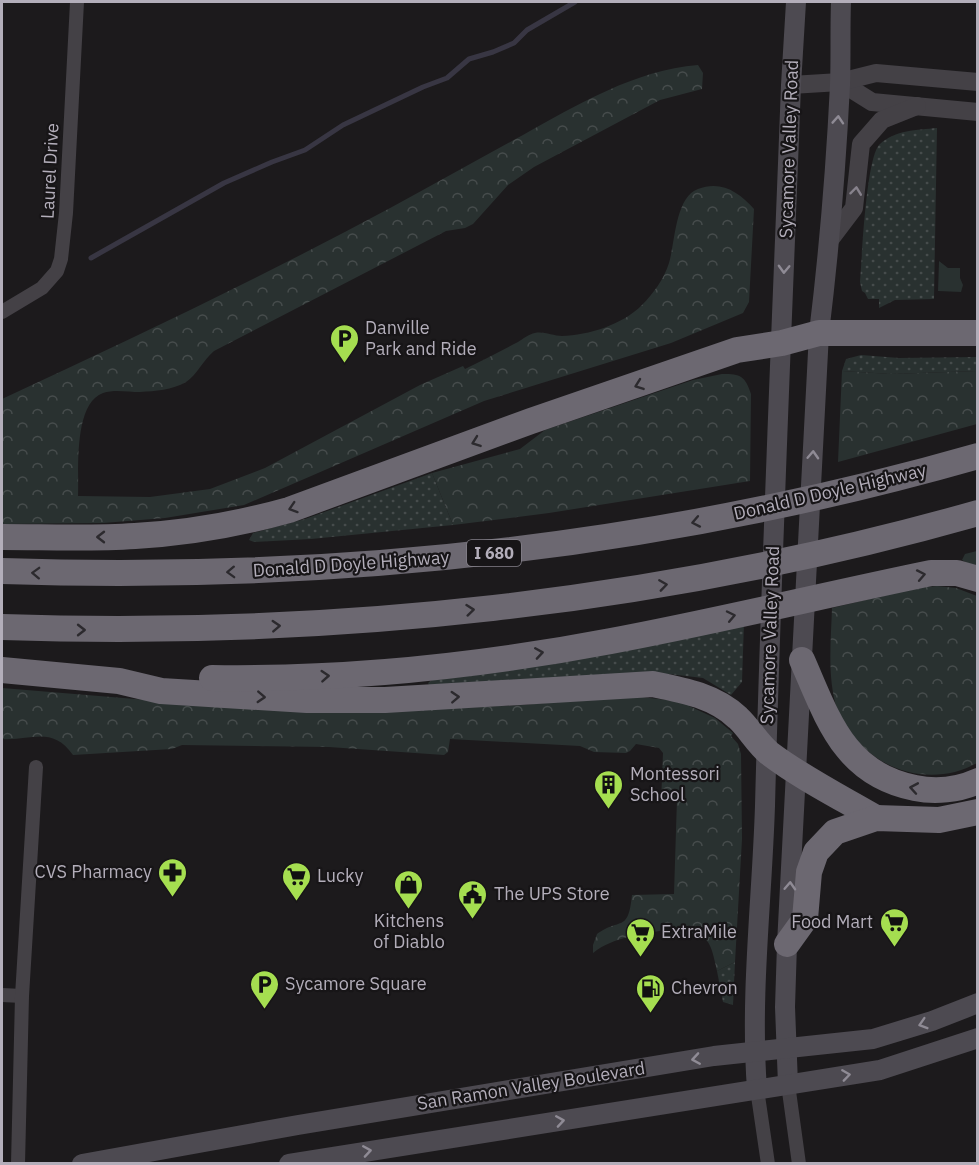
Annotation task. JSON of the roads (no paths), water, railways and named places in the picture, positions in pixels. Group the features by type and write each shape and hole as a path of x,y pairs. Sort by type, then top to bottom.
{"highway":[{"path":"2,537 133,537 253,520 289,510 531,421 737,350 782,343 819,333 978,333"},
{"name":"Donald D Doyle Highway","path":"2,571 75,574 224,573 370,565 520,550 667,528 821,497 978,456"},
{"path":"2,627 76,630 228,628 375,620 528,604 676,583 831,550 978,513"},
{"path":"119,681 163,678 304,677 459,664 611,641 931,573 957,573 978,579"},
{"path":"802,660 836,733 852,756 873,774 898,785 922,789 946,790 974,782"},
{"path":"2,670 32,675 119,681 172,691 307,699 385,700 653,684 687,690 716,702 737,717 766,751 796,772 876,818"},
{"path":"787,944 805,919 809,872 816,852 835,832 876,818 939,820 978,812"}],"main road":[{"name":"Sycamore Valley Road","path":"757,1089 754,1052 796,2"},
{"name":"Sycamore Valley Road","path":"788,1084 785,1049 787,944 819,333 829,241 840,82 841,2"},
{"name":"San Ramon Valley Boulevard","path":"82,1164 714,1056 873,1039 932,1021 978,1003"},
{"path":"289,1164 880,1070 978,1038"}],"street":[{"name":"Laurel Drive","path":"2,312 42,288 57,271 61,259 66,213 77,2"},
{"path":"791,85 840,82 876,73 978,82"},
{"path":"840,82 872,102 978,112"},
{"path":"829,241 854,208 861,144 882,120 917,106"},
{"path":"18,1164 22,996 36,767"},
{"path":"2,995 22,996"},
{"path":"788,1084 798,1164"},
{"path":"757,1089 768,1164"}],"waterway":[{"path":"91,258 224,183 305,150 343,125 447,78 469,59 514,43 527,30 575,2"}],"place":[{"name":"Danville Park and Ride","path":"344,364"},
{"name":"Montessori School","path":"609,810"},
{"name":"CVS Pharmacy","path":"173,898"},
{"name":"Lucky","path":"296,902"},
{"name":"Kitchens of Diablo","path":"409,910"},
{"name":"The UPS Store","path":"473,920"},
{"name":"Food Mart","path":"894,948"},
{"name":"ExtraMile","path":"640,958"},
{"name":"Sycamore Square","path":"264,1010"},
{"name":"Chevron","path":"650,1014"}]}
